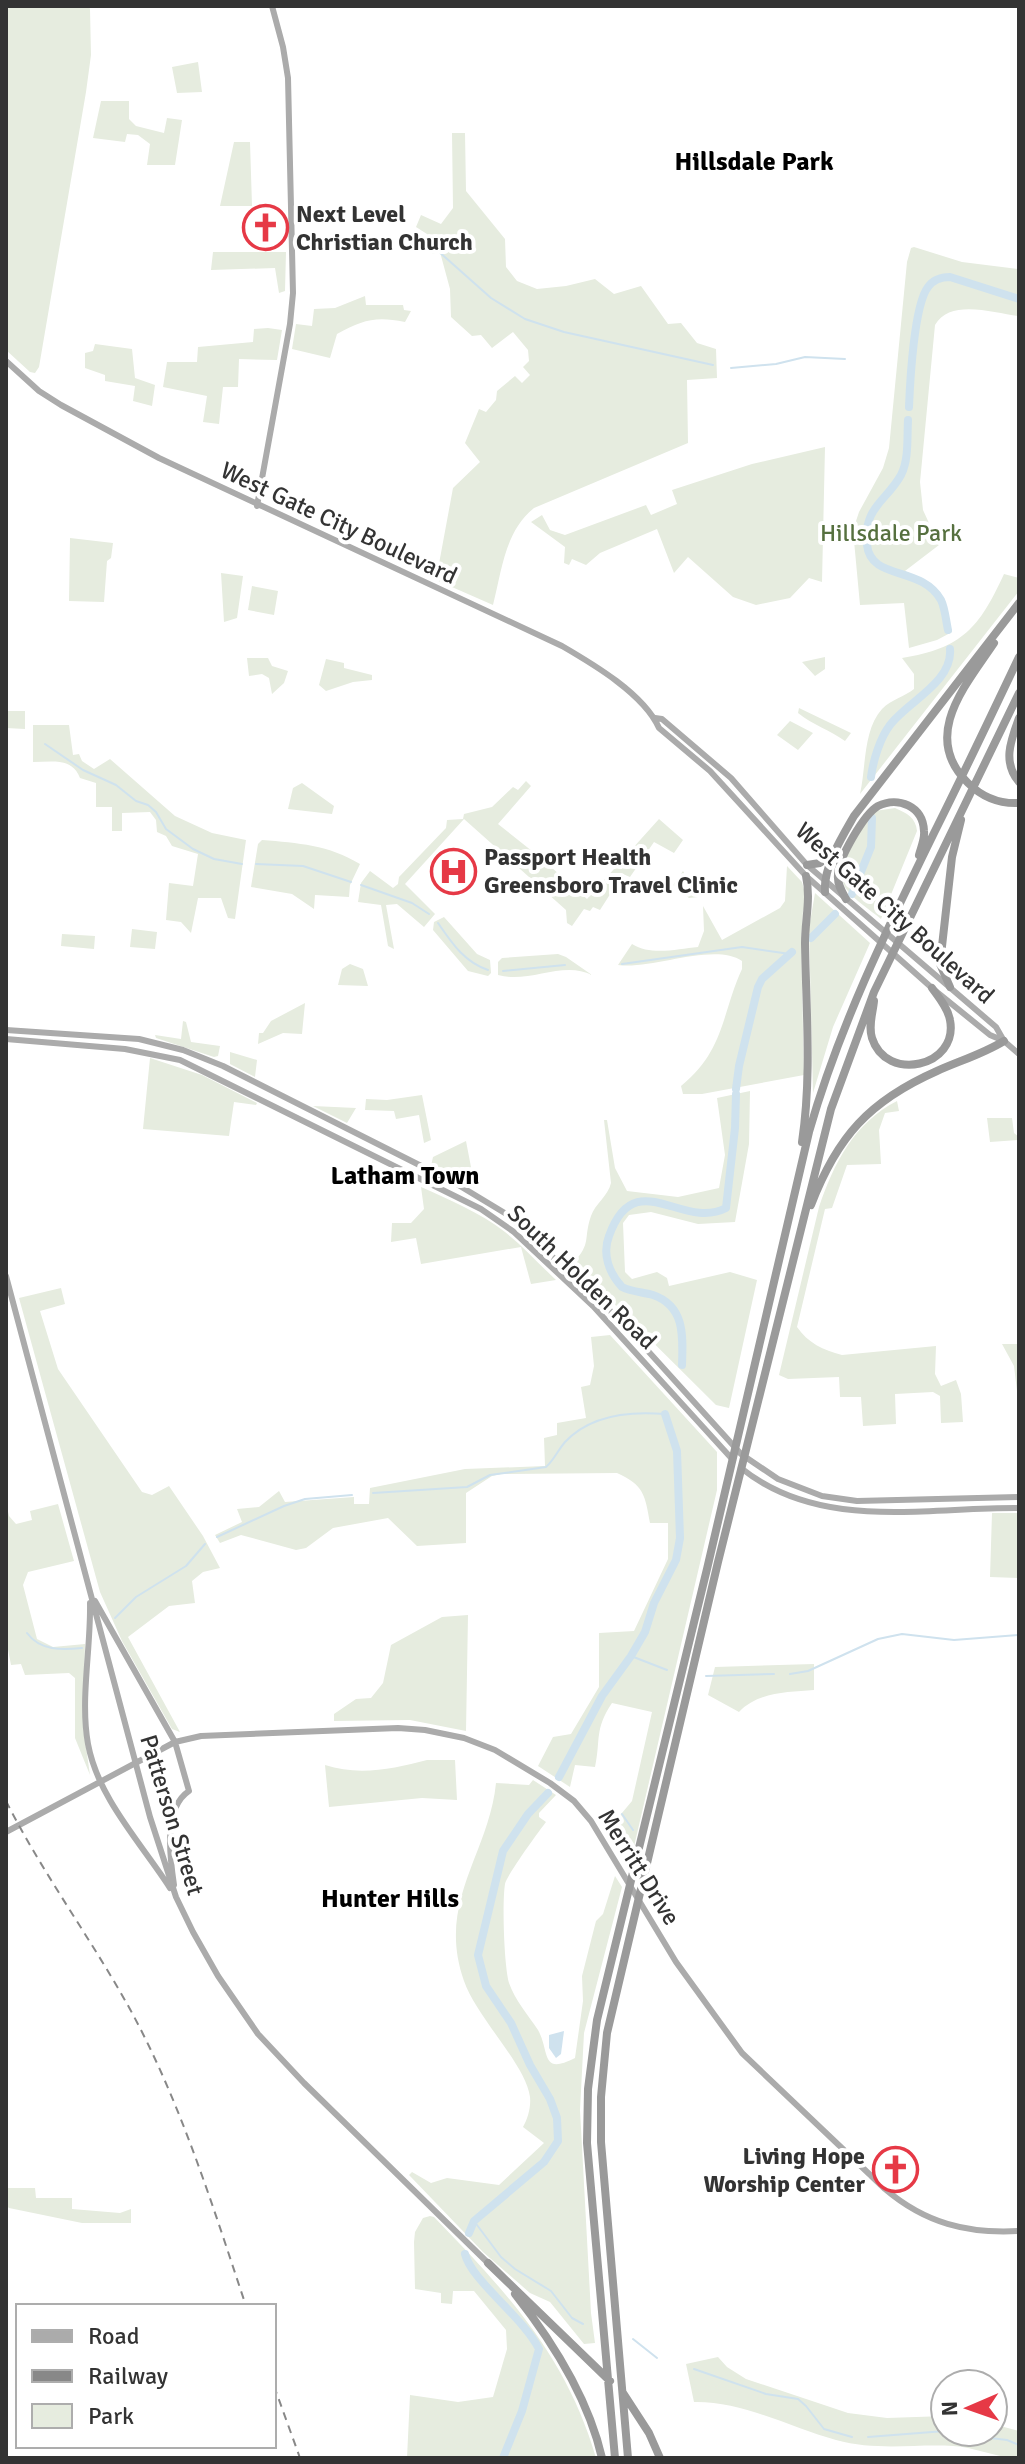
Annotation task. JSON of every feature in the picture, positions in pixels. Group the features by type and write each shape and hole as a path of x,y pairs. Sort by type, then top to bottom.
{"highway":[{"path":"1019,604 953,705 947,736 953,763 968,783 984,796 1019,803"},
{"path":"825,892 825,881 852,819 1019,604"},
{"path":"897,908 1019,657"},
{"path":"628,2458 601,2142 607,2033 715,1574 831,1109 874,992 1019,693"},
{"path":"1019,718 1009,757 1019,782"},
{"path":"950,987 940,964 942,936 952,857 972,788"},
{"path":"615,2458 587,2143 588,2089 597,2020 809,1132 847,1019 911,876 924,830 919,815 902,802 887,802 873,810 851,842 838,876 846,899"},
{"path":"807,865 820,863 837,849"},
{"path":"787,1227 806,1115 808,1082 805,934 810,899 806,876"},
{"path":"874,992 870,1028 878,1050 898,1064 915,1065 936,1057 949,1040 951,1022 932,988"},
{"path":"800,1231 832,1156 864,1117 908,1084 1004,1041"},
{"path":"488,2263 533,2316 558,2355 587,2413 602,2458"},
{"path":"488,2263 628,2398 660,2458"}],"main road":[{"path":"257,506 293,293 288,78 272,6"},
{"name":"West Gate City Boulevard","path":"6,361 39,391 63,407 257,506 562,646 613,679 655,718 659,728 710,771 806,876 932,988 1019,1054"},
{"name":"West Gate City Boulevard","path":"655,718 662,719 731,778 807,865 996,1027 1004,1041"},
{"name":"South Holden Road","path":"6,1030 127,1037 183,1050 223,1066 480,1197 522,1226 590,1289 741,1454 762,1470 797,1488 845,1500 1019,1497"},
{"path":"6,1037 16,1030"},
{"name":"South Holden Road","path":"6,1037 125,1049 180,1060 481,1209 514,1232 593,1306 718,1446 760,1481 798,1500 841,1510 1019,1508"},
{"name":"Patterson Street","path":"6,1276 150,1817 176,1897 204,1953 258,2034 488,2263"},
{"path":"89,1591 175,1742 189,1791 177,1805 172,1834 176,1897"},
{"path":"89,1591 88,1745 100,1783 176,1897"},
{"name":"Merritt Drive","path":"6,1832 175,1742 215,1735 398,1728 464,1738 495,1750 574,1801 591,1821 710,2011 742,2053 885,2189 907,2207 942,2224 989,2232 1019,2231"}],"green space":[{"path":"6,6 89,6 90,9 91,55 86,92 39,367 35,373 6,350"},
{"path":"198,62 202,92 177,93 172,67"},
{"path":"101,101 129,101 129,119 136,126 164,133 167,118 182,120 175,165 147,165 150,144 138,135 127,134 125,142 93,138"},
{"path":"452,133 465,133 466,191 505,239 506,267 517,281 537,289 595,279 614,294 641,286 668,324 681,323 697,343 716,349 717,378 687,380 688,443 534,508 524,517 511,540 493,605 436,580 453,488 480,462 465,443 479,409 486,412 496,400 497,391 515,376 522,383 530,375 523,367 529,361 528,350 513,332 492,348 481,335 472,336 451,317 450,289 440,252 432,254 427,234 416,227 421,215 441,224 453,208"},
{"path":"234,142 250,142 252,206 220,206"},
{"name":"Hillsdale Park","path":"914,247 962,262 1019,269 1019,316 962,309 942,317 935,325 920,482 923,510 939,545 905,571 927,582 939,593 952,632 909,648 904,603 860,605 853,530 859,512 883,468 889,448 907,262"},
{"path":"213,252 286,252 285,291 279,293 275,268 211,270"},
{"path":"365,296 366,305 403,305 404,310 411,311 405,322 370,320 337,334 330,358 292,349 296,324 312,326 314,309 335,308"},
{"path":"254,329 282,330 277,360 239,359 238,387 223,387 219,424 203,422 207,396 163,387 167,362 197,362 198,347 253,342"},
{"path":"95,344 132,349 135,378 155,385 152,406 133,401 135,386 105,381 105,375 85,368 85,353 93,351"},
{"path":"825,447 822,582 809,578 790,598 756,605 733,597 688,557 674,573 657,529 600,553 586,565 572,559 569,565 564,563 565,547 531,522 542,515 550,530 565,535 646,505 651,515 677,504 672,490 752,464"},
{"path":"70,538 113,543 111,558 107,561 104,602 69,601"},
{"path":"221,573 243,576 237,618 224,622"},
{"path":"1004,574 1019,578 1019,591 860,794 871,727 882,709 914,689 914,674 902,658 940,648 966,632 977,622"},
{"path":"252,586 278,591 274,615 248,610"},
{"path":"825,657 825,669 815,676 802,662"},
{"path":"247,658 268,658 272,666 288,671 284,683 272,694 269,678 262,674 249,676"},
{"path":"326,659 344,663 344,668 372,675 372,680 353,682 326,691 319,685"},
{"path":"799,708 851,733 845,741 798,713"},
{"path":"6,711 25,711 25,729 6,728"},
{"path":"790,721 813,733 798,750 777,735"},
{"path":"33,725 69,725 73,755 79,754 82,761 94,769 110,759 175,816 212,833 246,840 235,919 228,918 221,898 198,898 191,933 181,922 166,920 169,883 193,886 198,854 172,846 166,836 157,832 156,820 150,812 122,813 122,831 112,831 112,807 96,807 96,783 80,778 67,764 33,762"},
{"path":"526,781 531,786 498,824 587,899 659,819 683,840 674,853 654,842 630,877 623,874 600,910 593,907 590,911 584,909 572,926 567,923 566,910 464,819 405,884 435,914 424,927 397,904 386,905 394,949 388,946 381,905 358,902 361,883 370,871 393,888 398,884 399,877 446,828 447,820 463,819 464,814 492,807 513,787 518,790"},
{"path":"302,783 334,806 332,814 288,809 293,788"},
{"path":"895,808 910,816 917,831 881,919 847,890 842,871 850,849 875,811"},
{"path":"262,840 325,849 360,864 350,885 349,897 315,895 314,909 292,894 251,887 258,844"},
{"path":"787,866 802,882 807,901 803,911 801,941 804,1075 702,1094 683,1094 681,1086 695,1073 714,1045 742,969 742,961 716,954 618,965 632,944 656,951 698,947 704,931 703,906 722,940 780,908 785,901"},
{"path":"683,871 698,897 689,898 673,885"},
{"path":"815,893 870,943 833,1027 813,1093 809,928"},
{"path":"444,917 477,954 490,960 491,973 488,976 468,971 433,930 434,922"},
{"path":"132,929 157,932 155,949 130,947"},
{"path":"62,934 95,936 94,949 61,946"},
{"path":"558,954 592,975 569,970 522,977 498,975 498,962 502,958"},
{"path":"350,964 363,969 368,986 338,985 342,969"},
{"path":"305,1003 302,1034 283,1033 258,1044 259,1033 263,1033 271,1021"},
{"path":"183,1021 186,1022 191,1042 220,1046 218,1056 156,1038 155,1035 181,1039"},
{"path":"230,1052 257,1060 255,1077 230,1064"},
{"path":"150,1058 202,1075 257,1103 234,1102 229,1136 143,1129"},
{"path":"750,1091 749,1144 735,1222 698,1224 651,1212 629,1215 623,1223 625,1272 632,1279 657,1272 667,1278 669,1286 730,1272 757,1280 729,1408 716,1405 573,1263 585,1245 593,1212 611,1183 604,1120 607,1120 615,1168 627,1191 678,1197 719,1188 725,1155 717,1098"},
{"path":"422,1095 431,1140 424,1143 419,1115 396,1119 394,1111 365,1110 366,1099 387,1100"},
{"path":"897,1101 899,1111 885,1113 879,1130 881,1164 847,1165 832,1208 825,1209 797,1327 816,1345 842,1355 936,1346 935,1374 941,1386 956,1380 961,1394 963,1422 941,1423 940,1396 933,1392 895,1394 896,1424 863,1426 861,1397 840,1397 839,1377 788,1379 779,1375 819,1207 831,1175 857,1133"},
{"path":"313,1106 356,1108 347,1123"},
{"path":"987,1118 1012,1118 1014,1133 1019,1140 990,1142"},
{"path":"466,1141 475,1188 431,1166 433,1157"},
{"path":"421,1187 495,1225 518,1243 556,1280 531,1284 521,1247 421,1264 416,1238 391,1242 392,1223 411,1223 424,1209"},
{"path":"61,1288 65,1304 40,1311 58,1369 142,1492 152,1495 169,1486 203,1536 220,1568 203,1572 192,1581 195,1603 169,1606 128,1637 180,1732 172,1729 122,1641 100,1592 19,1298"},
{"path":"610,1335 717,1452 717,1490 629,1868 606,1832 632,1801 652,1712 612,1703 600,1728 595,1767 575,1765 570,1787 538,1766 553,1737 571,1734 599,1687 599,1633 634,1631 668,1559 668,1523 650,1523 642,1492 633,1482 617,1473 492,1476 466,1493 466,1543 417,1546 388,1518 333,1528 306,1548 296,1550 241,1535 220,1543 215,1535 242,1522 237,1509 259,1507 279,1491 285,1502 354,1497 354,1504 369,1504 370,1488 465,1469 545,1466 544,1438 557,1435 557,1423 586,1418 581,1387 590,1385 594,1366 591,1337"},
{"path":"1002,1344 1019,1344 1019,1391 1014,1366"},
{"path":"6,1503 9,1516 16,1524 32,1520 30,1511 58,1504 74,1561 28,1572 23,1585 37,1639 53,1647 85,1644 83,1727 90,1775 75,1738 75,1678 69,1673 25,1675 21,1664 11,1665 6,1639"},
{"path":"992,1513 1019,1513 1019,1578 990,1577"},
{"path":"468,1615 466,1731 410,1720 334,1721 334,1714 356,1699 371,1698 383,1683 391,1645 442,1617"},
{"path":"814,1664 814,1690 764,1697 739,1712 708,1695 715,1667"},
{"path":"427,1760 455,1760 457,1800 422,1798 329,1807 325,1765 350,1770 376,1770"},
{"path":"533,1780 556,1795 539,1813 539,1817 546,1822 505,1884 505,1948 509,1983 538,2030 551,2063 564,2063 575,2058 583,2001 582,1976 596,1921 603,1914 615,1876 622,1887 584,2033 580,2110 595,2343 584,2344 550,2302 530,2293 483,2252 409,2175 412,2172 431,2183 447,2178 499,2185 544,2143 523,2127 530,2105 527,2084 470,1995 457,1953 456,1927 460,1902 484,1833 496,1783 529,1785"},
{"path":"6,2188 35,2188 36,2198 72,2198 72,2209 120,2213 131,2209 131,2223 82,2223 9,2208 6,2205"},
{"path":"430,2216 486,2272 531,2327 569,2388 596,2458 407,2458 410,2395 458,2402 493,2397 507,2349 506,2330 474,2291 453,2291 452,2304 441,2303 441,2293 415,2289 415,2232 423,2218"},
{"path":"718,2357 746,2379 848,2413 887,2418 929,2417 929,2446 851,2443 749,2410 694,2402 686,2364"},
{"path":"1009,2428 1019,2431 1019,2458 969,2448 1009,2448"}],"water":[{"path":"564,2031 561,2054 556,2058 549,2048 549,2035"}],"waterway":[{"path":"437,250 491,298 525,319 564,332 713,365"},
{"path":"909,407 916,326 923,296 930,285 938,279 950,277 1019,299"},
{"path":"731,368 776,364 805,357 845,359"},
{"path":"908,420 904,469 872,513 867,545 877,564 932,589 941,600 948,630"},
{"path":"871,777 886,730 937,681 949,661 950,649"},
{"path":"45,744 83,770 116,785 136,801 148,805 166,829 193,849 214,859 242,864"},
{"path":"852,894 871,847 872,818"},
{"path":"256,864 303,866 351,882"},
{"path":"361,885 412,903 429,914"},
{"path":"811,938 835,914"},
{"path":"438,923 465,957 488,970"},
{"path":"622,964 742,947 790,954"},
{"path":"736,1089 758,987 762,979 792,952"},
{"path":"503,971 565,965"},
{"path":"682,1365 682,1333 677,1314 671,1306 653,1295 622,1287 608,1263 607,1243 620,1215 632,1204 646,1201 709,1213 726,1208 736,1094"},
{"path":"373,1493 467,1487 490,1475 546,1467 565,1442 598,1420 625,1414 665,1414"},
{"path":"559,1777 602,1696 645,1632 654,1603 676,1560 680,1538 677,1451 665,1414"},
{"path":"217,1537 305,1499 352,1495"},
{"path":"115,1618 136,1597 186,1566 205,1544"},
{"path":"27,1633 45,1646 82,1648"},
{"path":"790,1674 808,1671 878,1639 902,1634 954,1640 1019,1635"},
{"path":"631,1656 667,1670"},
{"path":"706,1676 774,1674"},
{"path":"469,2233 474,2221 544,2162 558,2141 557,2118 550,2099 511,2023 486,1986 478,1955 503,1851 528,1814 548,1793"},
{"path":"622,1814 633,1830"},
{"path":"474,2221 501,2257 551,2291 572,2318 583,2324"},
{"path":"465,2254 477,2275 522,2324 539,2349 522,2411 503,2458"},
{"path":"633,2339 657,2358"},
{"path":"694,2369 766,2394 798,2399 824,2429 852,2437"},
{"path":"868,2437 929,2432"},
{"path":"1009,2441 1019,2445"}],"railway":[{"path":"6,1801 149,2046 195,2156 245,2304"},
{"path":"276,2392 300,2458"}],"place":[{"name":"Next Level Christian Church","path":"265,228"},
{"name":"Passport Health Greensboro Travel Clinic","path":"453,871"},
{"name":"Living Hope Worship Center","path":"896,2170"}],"district":[{"name":"Hillsdale Park","path":"754,162"},
{"name":"Latham Town","path":"405,1176"},
{"name":"Hunter Hills","path":"390,1899"}]}
